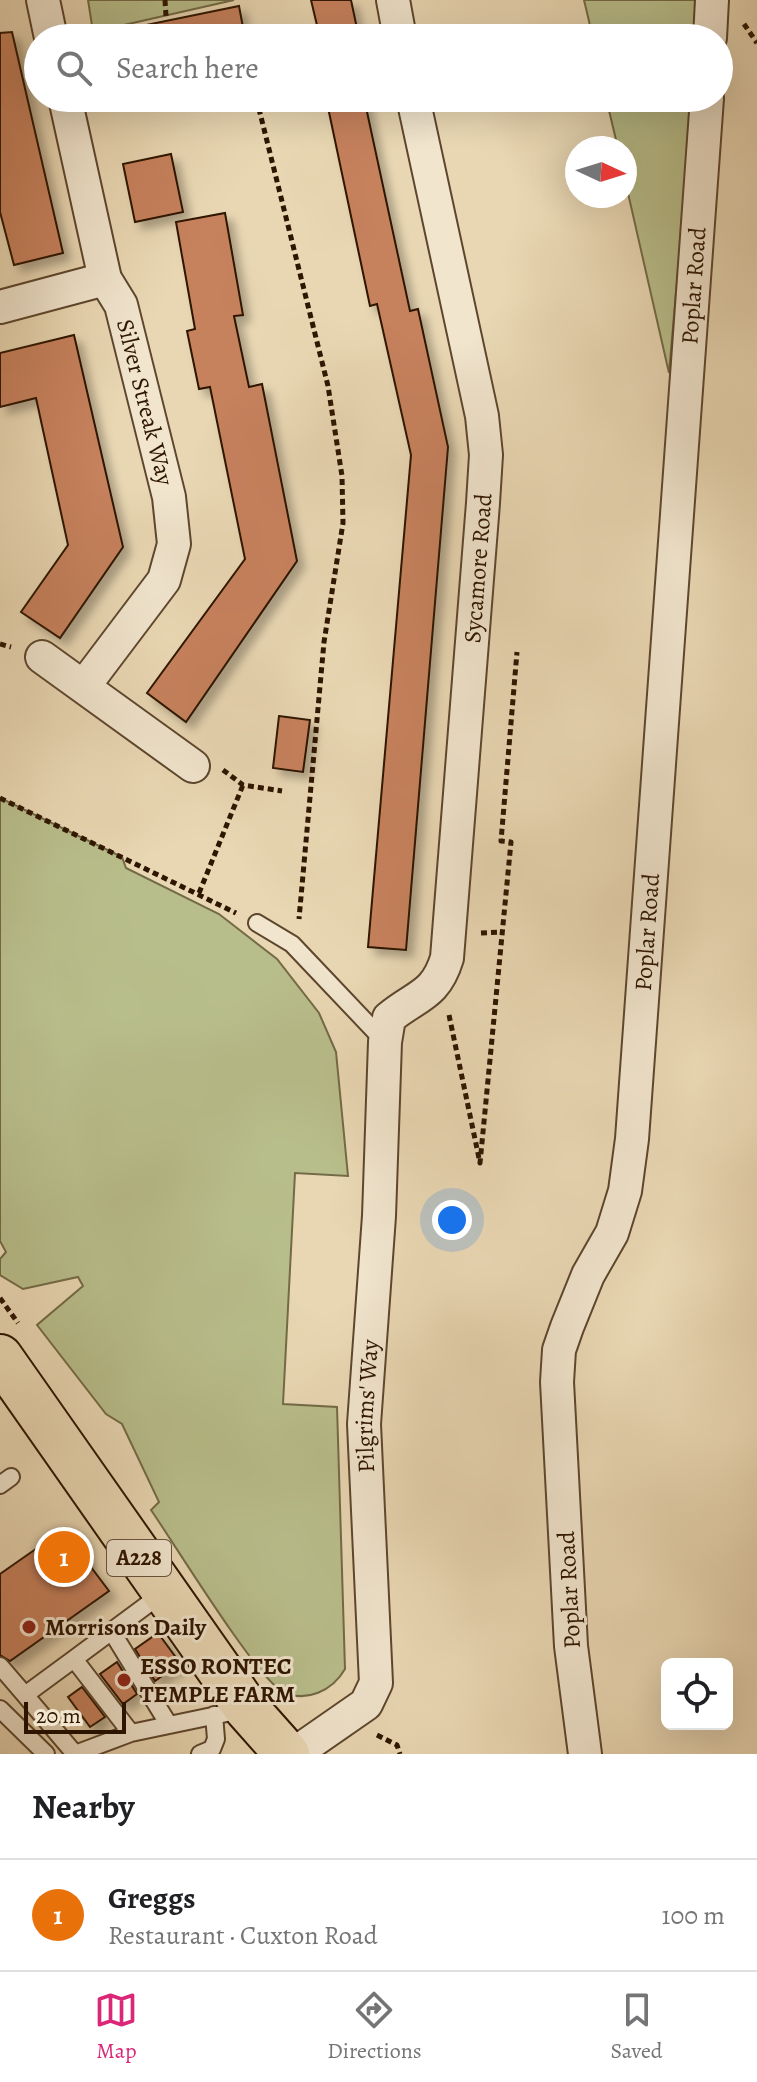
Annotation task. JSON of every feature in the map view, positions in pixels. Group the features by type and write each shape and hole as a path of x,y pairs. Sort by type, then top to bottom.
{"main road":[{"name":"A228","path":"10,1341 163,1592 231,1712 287,1754"}],"street":[{"path":"43,0 48,24"},
{"path":"393,0 397,24"},
{"path":"711,24 712,0"},
{"name":"Silver Streak Way","path":"68,112 105,279 121,305 169,497 174,544 164,580 84,686"},
{"name":"Sycamore Road","path":"387,1030 433,987 447,958 486,455 475,377 416,112"},
{"name":"Poplar Road","path":"585,1754 571,1646 557,1382 559,1350 588,1275 612,1233 625,1191 632,1139 706,112"},
{"path":"0,307 105,279"},
{"path":"42,657 193,766"},
{"name":"Pilgrims' Way","path":"294,1754 366,1704 375,1689 378,1675 364,1424 379,1216 387,1030"}],"lane":[{"path":"257,923 297,950 387,1030"},
{"path":"25,1695 163,1592"},
{"path":"112,1632 169,1725"},
{"path":"74,1659 131,1733"},
{"path":"0,1666 75,1754 88,1752 131,1733 231,1712"},
{"path":"0,1709 46,1754"},
{"path":"200,1754 212,1749 231,1712"}],"path":[{"path":"165,0 166,16"},
{"path":"260,112 328,386 342,476 343,523 324,642 297,950"},
{"path":"447,1005 480,1163 511,842 501,841 517,652"},
{"path":"199,893 243,785 282,791"},
{"path":"0,798 257,923"},
{"path":"476,933 502,932"},
{"path":"0,1298 10,1341"},
{"path":"397,1745 400,1754"}],"green space":[{"path":"88,0 234,0 128,24 92,24"},
{"path":"584,0 697,0 696,24 590,24"},
{"path":"609,112 692,112 669,373 631,208 637,208 637,136 615,136"},
{"path":"0,798 122,857 126,868 219,914 277,959 319,1013 336,1052 348,1176 295,1173 283,1404 337,1407 345,1669 340,1677 318,1693 300,1696 282,1691 253,1661 151,1510 159,1502 122,1424 106,1414 37,1325 83,1286 78,1277 23,1289 0,1275 0,1259 6,1252 0,1241"}],"building":[{"path":"311,0 351,0 356,24 317,24"},
{"path":"239,6 242,24 151,24"},
{"path":"12,32 24,84 24,112 30,112 63,253 14,265 0,212 0,33"},
{"path":"329,112 367,112 410,311 418,309 448,447 406,950 368,947 411,455 377,304 370,306"},
{"path":"171,154 183,212 135,222 123,164"},
{"path":"225,213 243,315 234,316 249,387 262,384 297,561 186,722 147,693 245,559 210,387 199,389 187,331 195,329 176,222"},
{"path":"74,335 123,547 60,638 21,612 68,545 36,398 0,407 0,353"},
{"path":"279,716 310,720 303,772 273,768"},
{"name":"Morrisons Daily","path":"63,1530 109,1591 10,1661 0,1655 0,1574"},
{"path":"158,1633 180,1663 155,1681 135,1649"},
{"path":"117,1662 137,1694 123,1704 100,1674"},
{"path":"82,1687 105,1717 90,1727 68,1697"}],"place":[{"name":"Greggs","path":"64,1557"},
{"name":"Morrisons Daily","path":"29,1627"},
{"name":"ESSO RONTEC TEMPLE FARM","path":"124,1680"}]}
